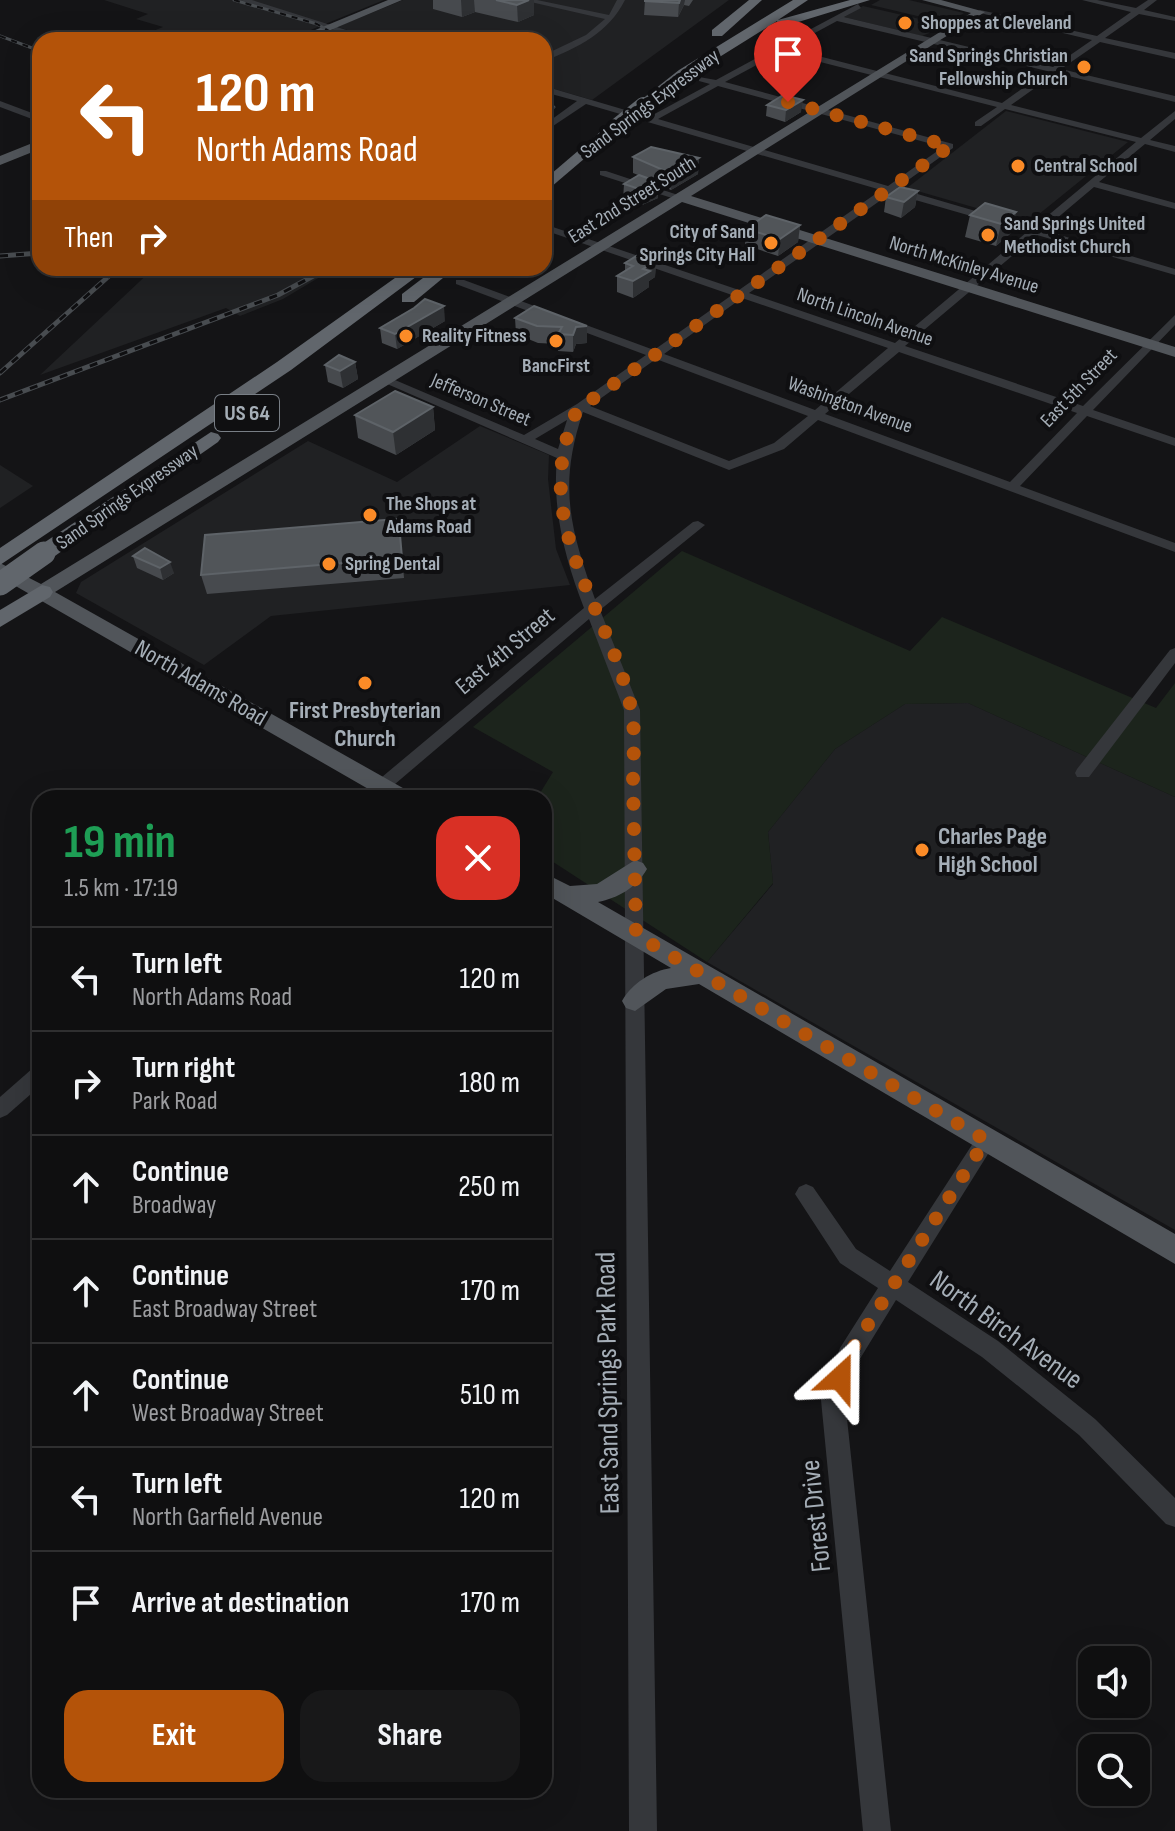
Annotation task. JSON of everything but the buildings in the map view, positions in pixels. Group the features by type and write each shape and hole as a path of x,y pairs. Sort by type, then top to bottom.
{"highway":[{"path":"661,74 738,18 756,0"},
{"name":"Sand Springs Expressway","path":"552,160 661,74 781,0"},
{"name":"Sand Springs Expressway","path":"552,181 643,104 718,50 802,0"},
{"path":"718,50 783,23 861,3"},
{"path":"284,366 381,276"},
{"name":"Sand Springs Expressway","path":"0,584 34,548 409,276"},
{"name":"Sand Springs Expressway","path":"0,558 34,548 452,276"},
{"path":"0,620 42,592"}],"main road":[{"path":"316,32 397,0"},
{"path":"927,0 980,12"},
{"name":"East 2nd Street South","path":"552,276 980,12"},
{"path":"0,161 32,147"},
{"name":"North McKinley Avenue","path":"679,197 1175,352"},
{"name":"East 2nd Street South","path":"42,592 551,276"},
{"name":"North Adams Road","path":"0,569 389,790"},
{"path":"566,895 609,892 621,885 635,869"},
{"path":"552,887 1175,1250"},
{"path":"635,1001 660,980 702,974"}],"street":[{"path":"244,0 349,32"},
{"path":"526,0 612,18"},
{"path":"552,54 596,33 612,18 621,0"},
{"path":"1086,0 1175,19"},
{"path":"978,124 1153,0"},
{"path":"650,120 861,3"},
{"path":"980,12 992,5"},
{"path":"980,12 1175,56"},
{"path":"837,18 1175,99"},
{"path":"765,45 1175,149"},
{"path":"525,440 579,409 950,146 702,79"},
{"path":"552,91 1175,272"},
{"path":"552,123 584,101"},
{"path":"0,104 32,116"},
{"path":"579,409 729,466 779,446 1175,114"},
{"name":"North McKinley Avenue","path":"603,173 679,197"},
{"path":"1090,183 1175,206"},
{"name":"North Lincoln Avenue","path":"552,230 1175,442"},
{"name":"Washington Avenue","path":"456,276 511,301 1175,548"},
{"name":"East 5th Street","path":"1012,487 1175,318"},
{"name":"Jefferson Street","path":"384,380 563,456"},
{"path":"563,456 579,409"},
{"name":"East Sand Springs Park Road","path":"563,456 569,546 632,710 643,1831"},
{"name":"East 4th Street","path":"382,786 698,525"},
{"path":"1083,773 1175,653"},
{"path":"0,1109 32,1081"},
{"name":"Forest Drive","path":"877,1831 833,1400 848,1356 986,1140"},
{"name":"North Birch Avenue","path":"806,1194 848,1256 990,1349 1087,1427 1175,1515"}],"shaded area":[{"path":"104,0 384,0 306,32 151,32 163,27 136,19 148,14"},
{"path":"403,0 729,0 592,100 552,88 552,32 355,32 337,27"},
{"path":"880,0 909,0 964,13 947,23 871,5"},
{"name":"Shoppes at Cleveland","path":"863,6 946,26 922,36 844,17"},
{"name":"Central School","path":"1006,111 1128,142 1028,223 907,188"},
{"path":"145,276 322,276 283,299 240,316 226,308 40,375"},
{"name":"The Shops at Adams Road","path":"480,426 549,455 548,479 556,549 570,585 271,616 204,665 76,593 81,582 308,441 397,482"},
{"path":"0,465 33,486 0,508"},
{"path":"682,551 910,651 942,617 1156,708 1175,683 1175,797 968,703 905,704 835,749 768,832 773,883 707,962 552,861 552,790 542,790 553,772 473,727"},
{"path":"968,703 1175,797 1175,1230 707,962 773,884 768,832 835,749 905,704"}],"railway":[{"path":"234,0 317,24 330,32"},
{"path":"0,36 32,48"},
{"path":"0,256 32,254"},
{"path":"0,373 109,276"},
{"path":"0,400 278,295 313,276"}],"place":[{"name":"Shoppes at Cleveland","path":"905,23"},
{"name":"Sand Springs Christian Fellowship Church","path":"1084,67"},
{"name":"Central School","path":"1018,166"},
{"name":"Sand Springs United Methodist Church","path":"988,235"},
{"name":"City of Sand Springs City Hall","path":"771,243"},
{"name":"Reality Fitness","path":"406,336"},
{"name":"BancFirst","path":"556,341"},
{"name":"The Shops at Adams Road","path":"370,515"},
{"name":"Spring Dental","path":"329,564"},
{"name":"First Presbyterian Church","path":"365,683"},
{"name":"Charles Page High School","path":"922,850"}],"route":[{"path":"788,102 950,146 577,410 568,431 562,461 565,521 574,565 620,673 632,710 636,935 986,1140 848,1356 840,1378"}]}
